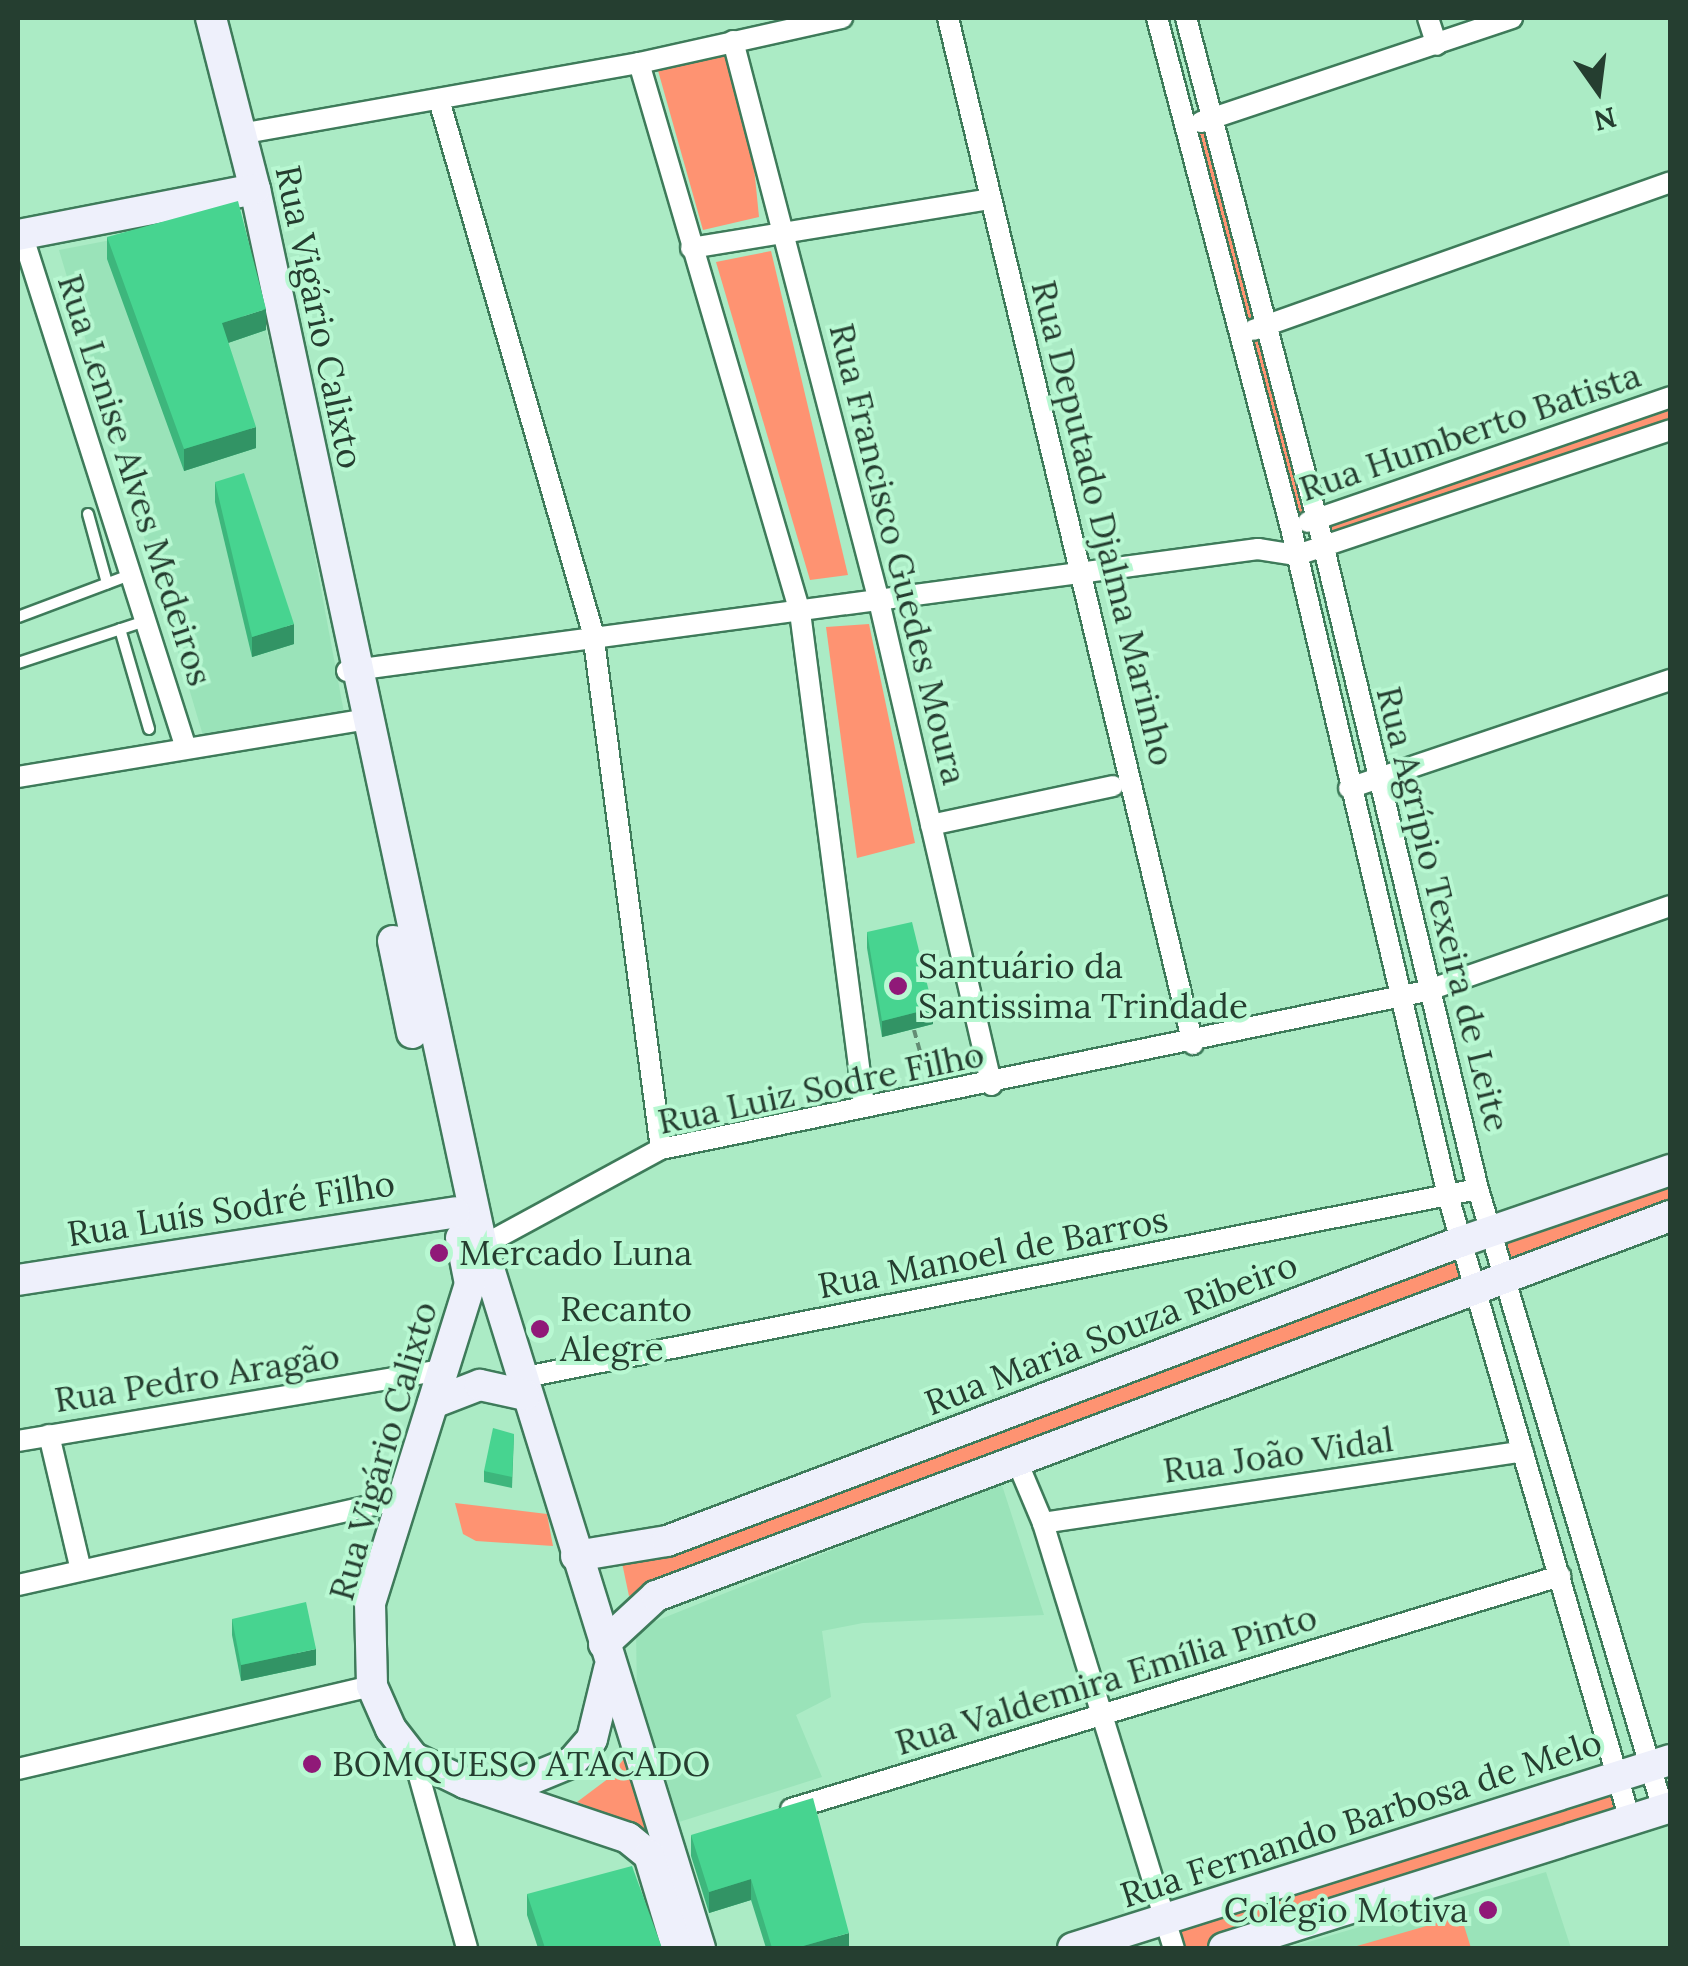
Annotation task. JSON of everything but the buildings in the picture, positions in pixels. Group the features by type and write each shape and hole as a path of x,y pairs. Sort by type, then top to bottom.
{"street":[{"name":"Rua Vigário Calixto","path":"211,18 255,189 347,634 402,987 470,1284 370,1603 372,1686 391,1730 414,1758"},
{"path":"240,134 639,63 842,18"},
{"name":"Rua Deputado Djalma Marinho","path":"948,18 1193,1044"},
{"name":"Rua Agrípio Texeira de Leite","path":"1156,18 1291,528 1397,997 1460,1242 1488,1280 1661,1763 1667,1808"},
{"name":"Rua Agrípio Texeira de Leite","path":"1186,18 1317,520 1426,991 1491,1232 1488,1280 1500,1371 1630,1820"},
{"path":"1428,18 1437,45"},
{"path":"1182,126 1210,120 1512,18"},
{"name":"Rua Francisco Guedes Moura","path":"733,41 879,601 992,1085"},
{"path":"639,63 800,612 864,1107"},
{"path":"439,100 593,634 661,1149"},
{"path":"1240,335 1670,182"},
{"path":"20,234 255,189"},
{"path":"691,248 991,199"},
{"name":"Rua Lenise Alves Medeiros","path":"20,234 185,745"},
{"name":"Rua Humberto Batista","path":"1258,549 1291,528 1670,397"},
{"name":"Rua Humberto Batista","path":"1297,555 1670,430"},
{"path":"352,670 593,634 800,612 1258,549 1297,555"},
{"path":"1349,788 1670,680"},
{"name":"Rua Vigário Calixto","path":"360,720 482,1246 607,1654 679,1844 700,1948"},
{"path":"18,777 185,745 360,720"},
{"path":"931,825 1113,786"},
{"name":"Rua Luiz Sodre Filho","path":"482,1246 661,1149 1193,1044 1426,991 1670,906"},
{"name":"Rua Maria Souza Ribeiro","path":"576,1556 668,1542 1460,1242 1670,1170"},
{"name":"Rua Manoel de Barros","path":"523,1387 1478,1189"},
{"name":"Rua Luís Sodré Filho","path":"18,1280 455,1212"},
{"path":"499,1792 572,1762 592,1739 604,1709 607,1654 656,1596 1488,1280 1670,1216"},
{"name":"Rua Pedro Aragão","path":"18,1441 446,1369"},
{"path":"433,1403 480,1384 523,1387"},
{"path":"49,1436 81,1570"},
{"name":"Rua João Vidal","path":"1042,1522 1524,1451"},
{"path":"1016,1459 1042,1522 1169,1935"},
{"path":"18,1585 401,1498"},
{"name":"Rua Valdemira Emília Pinto","path":"762,1818 1560,1576"},
{"path":"18,1769 372,1686"},
{"path":"414,1758 628,1838 649,1855 677,1948"},
{"path":"414,1758 467,1948"},
{"name":"Rua Fernando Barbosa de Melo","path":"1073,1948 1169,1935 1661,1763"},
{"path":"1224,1948 1667,1808"}],"lane":[{"path":"88,514 108,583"},
{"path":"18,616 131,574"},
{"path":"18,663 146,621"},
{"path":"120,629 150,729"}],"path":[{"path":"914,1030 934,1097"}],"shaded area":[{"path":"729,53 752,147 759,217 703,230 657,67"},
{"path":"1206,125 1258,323 1244,329 1188,129"},
{"path":"236,216 289,417 345,718 204,739 59,250"},
{"path":"771,251 848,575 810,580 716,262"},
{"path":"1263,332 1310,516 1293,521 1246,340"},
{"path":"1670,402 1670,424 1330,541 1325,522"},
{"path":"869,624 915,843 857,858 826,627"},
{"path":"1670,1179 1670,1206 1505,1265 1500,1236"},
{"path":"1455,1252 1466,1279 629,1596 621,1558"},
{"path":"1001,1482 1044,1615 863,1623 822,1631 831,1697 796,1715 822,1777 679,1822 637,1699 636,1629"},
{"path":"455,1503 547,1514 553,1546 476,1541 463,1534"},
{"path":"633,1747 661,1835 577,1802 609,1778"},
{"path":"1612,1785 1622,1817 1210,1948 1180,1948 1173,1923"},
{"name":"Colégio Motiva","path":"1546,1872 1571,1948 1288,1948"},
{"path":"1461,1916 1471,1948 1350,1948"}],"place":[{"name":"Santuário da Santissima Trindade","path":"898,986"},
{"name":"Mercado Luna","path":"439,1253"},
{"name":"Recanto Alegre","path":"540,1329"},
{"name":"BOMQUESO ATACADO","path":"312,1764"},
{"name":"Colégio Motiva","path":"1488,1910"}]}
